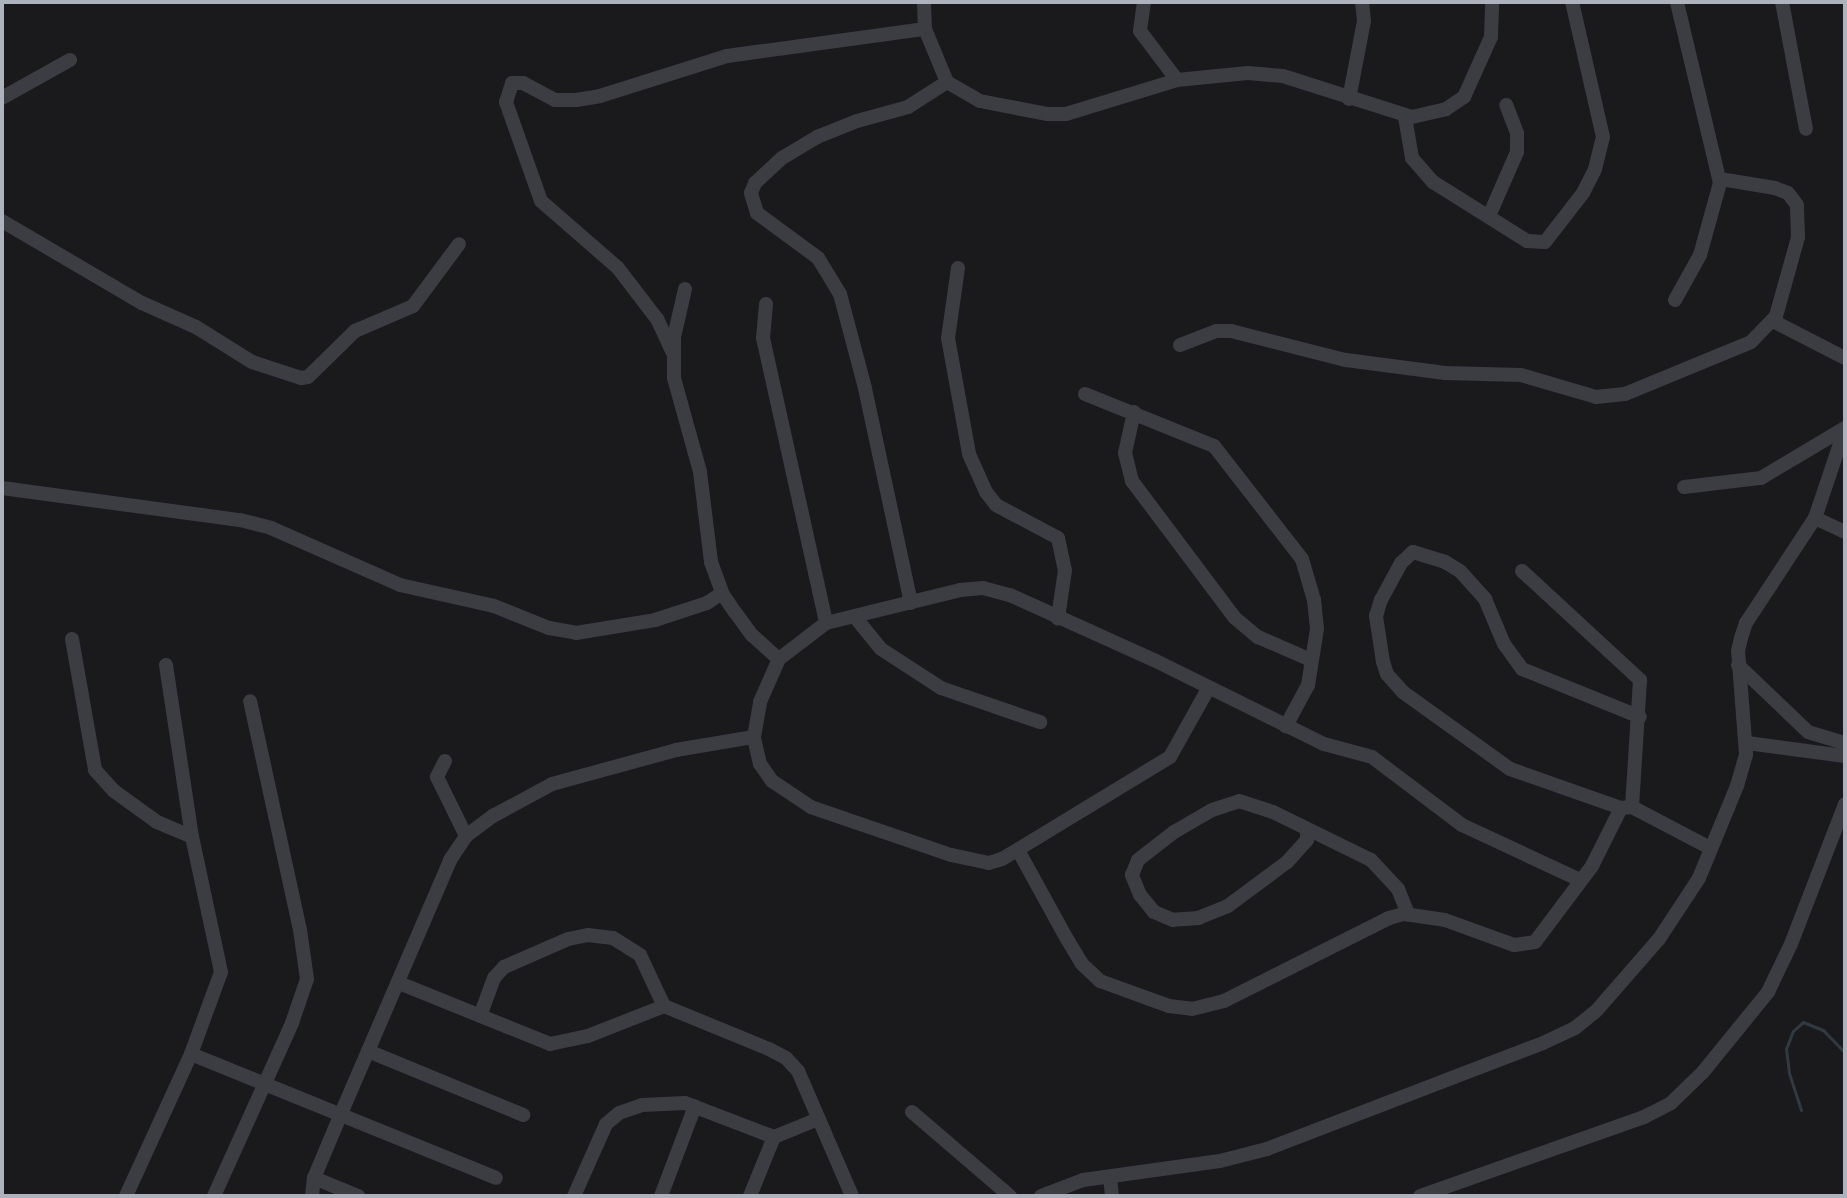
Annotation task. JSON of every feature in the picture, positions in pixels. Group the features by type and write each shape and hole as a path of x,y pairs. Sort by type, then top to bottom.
{"street":[{"path":"924,2 925,29 947,82 980,101 1058,114 1177,80 1268,74 1405,117 1430,115 1457,104 1464,97 1491,37 1492,2"},
{"path":"1144,2 1140,31 1177,80"},
{"path":"1349,99 1364,21 1362,2"},
{"path":"1405,117 1406,138 1416,165 1439,187 1527,241 1545,242 1570,212 1595,169 1603,137 1572,2"},
{"path":"1675,300 1700,255 1713,218 1720,179 1677,2"},
{"path":"1782,2 1806,129"},
{"path":"673,353 657,319 618,268 541,201 506,102 512,83 523,83 555,100 576,100 600,96 727,56 925,29"},
{"path":"2,98 70,60"},
{"path":"911,603 865,388 840,294 818,258 757,213 751,193 755,183 782,158 817,137 857,121 908,107 947,82"},
{"path":"1489,216 1517,152 1517,133 1506,105"},
{"path":"1180,345 1216,331 1231,331 1346,360 1445,373 1521,375 1604,398 1625,394 1650,381 1713,360 1751,342 1773,321 1798,237 1797,205 1788,193 1775,188 1720,179"},
{"path":"2,221 142,303 196,327 252,362 301,378 308,377 355,331 413,306 459,244"},
{"path":"958,268 948,338 969,454 986,492 996,505 1058,538 1065,570 1058,618"},
{"path":"685,289 673,353 677,394 700,472 711,562 722,593 752,635 779,659"},
{"path":"766,304 763,338 826,623"},
{"path":"1773,321 1845,358"},
{"path":"1085,394 1214,446 1289,540 1307,569 1317,629 1303,698 1286,726"},
{"path":"1134,412 1125,453 1132,481 1235,618 1258,637 1311,660"},
{"path":"1684,487 1761,478 1845,429"},
{"path":"1041,1196 1083,1180 1220,1161 1267,1149 1575,1028 1611,995 1686,902 1737,786 1747,743 1738,665 1738,651 1746,623 1815,518 1845,429"},
{"path":"2,488 255,524 309,544 382,579 494,606 549,628 576,633 655,620 707,603 722,593"},
{"path":"1815,518 1845,532"},
{"path":"1640,717 1522,669 1504,644 1485,599 1460,571 1445,562 1413,552 1401,563 1376,616 1387,674 1403,692 1510,769 1626,807 1710,848"},
{"path":"1018,850 1082,964 1100,981 1169,1006 1192,1009 1224,1001 1389,918 1408,914 1445,920 1514,945 1529,945 1539,938 1597,858 1626,807 1640,717 1640,680 1522,571"},
{"path":"1208,689 1170,757 1018,850 989,863 976,862 853,824 811,807 772,781 760,764 754,737 760,702 779,659 826,623 983,588 1010,595 1154,660 1324,744 1372,757 1462,825 1580,880"},
{"path":"855,617 881,649 941,688 1040,722"},
{"path":"72,639 95,770 114,791 157,822 192,837"},
{"path":"126,1196 191,1054 221,972 192,837 166,665"},
{"path":"1738,665 1808,732 1845,743"},
{"path":"214,1196 292,1023 307,979 300,930 250,701"},
{"path":"312,1196 314,1178 340,1116 450,860 466,836 493,816 552,784 676,750 754,737"},
{"path":"1747,743 1845,756"},
{"path":"445,761 437,777 466,836"},
{"path":"1307,830 1307,840 1287,862 1228,906 1199,918 1173,920 1154,912 1140,895 1132,875 1134,865 1145,853 1196,818 1235,801 1251,803 1371,860 1398,889 1408,914"},
{"path":"1420,1196 1644,1117 1671,1103 1703,1072 1768,992 1791,944 1845,804"},
{"path":"480,1016 494,978 504,967 568,939 588,935 613,938 640,955 664,1006 786,1058 804,1081 852,1196"},
{"path":"399,983 543,1043 557,1044 588,1036 664,1006"},
{"path":"368,1051 523,1115"},
{"path":"191,1054 263,1086 496,1178"},
{"path":"574,1196 611,1117 642,1105 663,1102 695,1106 774,1137 818,1119"},
{"path":"661,1196 695,1106"},
{"path":"912,1112 1010,1196"},
{"path":"750,1196 774,1137"},
{"path":"1110,1177 1112,1196"},
{"path":"314,1178 358,1196"}],"waterway":[{"path":"1801,1110 1789,1073 1786,1049 1793,1031 1803,1022 1823,1030 1845,1053"}]}
